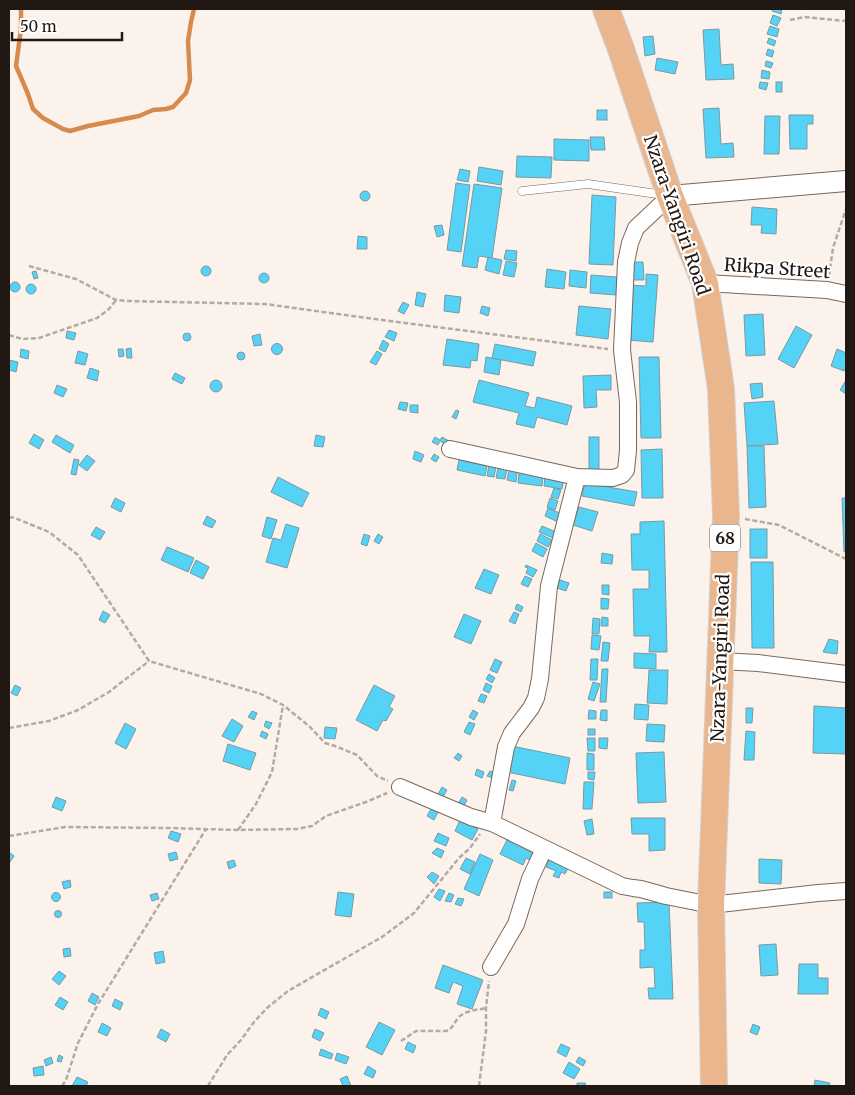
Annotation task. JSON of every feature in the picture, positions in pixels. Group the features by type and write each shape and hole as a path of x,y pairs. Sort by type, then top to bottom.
{"main road":[{"name":"Nzara-Yangiri Road","path":"606,9 622,49 670,196 704,283 721,389 726,515 711,905 714,1086"}],"street":[{"path":"450,449 577,477 613,478 622,475 626,470 628,450 628,402 622,350 626,262 630,243 636,228 670,196 846,181"},
{"name":"Rikpa Street","path":"704,283 826,290 846,294"},
{"path":"492,823 506,747 512,733 531,708 536,698 540,679 549,586 577,477"},
{"path":"720,662 758,663 846,674"},
{"path":"400,787 471,817 492,823 622,886 711,905 846,891"},
{"path":"491,967 516,924 530,879 544,849"}],"lane":[{"path":"522,191 588,184 670,196"}],"path":[{"path":"790,20 804,17 846,21"},
{"path":"826,290 834,248 846,209"},
{"path":"29,266 76,279 116,300 265,304 622,350"},
{"path":"9,335 22,338 39,338 97,318 109,309 116,300"},
{"path":"726,515 779,525 846,559"},
{"path":"9,517 49,532 78,554 149,661 261,694 283,705 309,726 325,744 357,755 377,776 400,787"},
{"path":"9,728 49,721 78,710 109,692 149,661"},
{"path":"238,830 256,804 272,772 283,705"},
{"path":"9,836 65,827 238,830 297,829 312,826 326,816 366,802 400,787"},
{"path":"208,1086 227,1055 267,1008 288,991 382,937 414,913 459,858 470,848 481,832 492,823"},
{"path":"62,1086 66,1080 78,1043 98,1004 206,829"},
{"path":"480,1086 491,967"},
{"path":"401,1040 416,1031 446,1031 463,1014 486,1008"}],"building":[{"path":"773,9 782,9 781,14 772,11"},
{"path":"773,15 781,18 777,26 770,23"},
{"path":"770,26 779,29 777,37 767,34"},
{"path":"719,29 721,65 733,64 734,79 706,80 703,30"},
{"path":"653,36 655,54 645,56 643,37"},
{"path":"769,38 776,41 774,46 767,43"},
{"path":"768,49 774,51 772,57 766,55"},
{"path":"657,58 678,62 675,74 655,70"},
{"path":"766,61 773,63 771,68 765,66"},
{"path":"762,70 770,72 769,79 761,78"},
{"path":"760,82 768,83 766,90 759,88"},
{"path":"776,82 782,82 782,92 776,92"},
{"path":"719,108 721,144 733,143 734,157 706,158 703,109"},
{"path":"597,110 607,110 607,120 597,120"},
{"path":"789,115 813,115 813,124 807,124 807,149 790,149"},
{"path":"765,116 780,116 779,154 764,154"},
{"path":"590,137 604,137 605,150 591,150"},
{"path":"554,139 589,140 589,161 554,160"},
{"path":"517,156 552,157 551,178 516,177"},
{"path":"479,167 503,171 501,185 477,181"},
{"path":"460,169 470,171 468,182 457,180"},
{"path":"456,183 470,185 461,252 447,250"},
{"path":"474,184 502,188 492,258 479,256 477,268 462,266"},
{"path":"363,191 367,191 370,196 369,200 363,201 360,198 360,194"},
{"path":"592,195 616,197 613,265 589,264"},
{"path":"752,207 777,209 776,234 761,233 762,225 751,225"},
{"path":"442,225 444,235 437,237 434,226"},
{"path":"358,236 367,237 367,249 357,249"},
{"path":"506,250 517,251 516,261 504,259"},
{"path":"488,257 502,260 499,274 485,270"},
{"path":"506,261 517,263 514,277 503,275"},
{"path":"631,262 643,262 644,280 632,280"},
{"path":"204,266 208,266 211,271 210,275 204,276 201,273 201,269"},
{"path":"547,269 566,272 564,289 545,287"},
{"path":"570,270 587,272 586,288 569,286"},
{"path":"36,271 38,278 34,279 32,272"},
{"path":"262,273 266,273 269,278 268,282 262,283 259,280 259,276"},
{"path":"646,274 658,275 653,342 626,340 629,285 646,286"},
{"path":"591,275 617,277 616,295 590,293"},
{"path":"13,282 17,282 20,287 19,291 13,292 10,289 10,285"},
{"path":"29,284 33,284 36,289 35,293 29,294 26,291 26,287"},
{"path":"417,292 426,294 423,307 415,305"},
{"path":"445,295 461,297 459,313 444,311"},
{"path":"403,302 409,305 404,314 398,311"},
{"path":"482,306 490,308 488,316 480,313"},
{"path":"579,306 611,309 608,339 576,335"},
{"path":"763,314 765,355 746,356 744,315"},
{"path":"796,326 812,335 794,368 778,359"},
{"path":"389,330 397,333 394,341 385,337"},
{"path":"67,331 76,333 74,340 66,338"},
{"path":"187,333 191,337 187,341 183,337"},
{"path":"260,334 262,345 254,346 252,336"},
{"path":"447,339 479,344 477,361 471,360 470,368 443,365"},
{"path":"383,340 389,344 385,352 379,349"},
{"path":"277,343 283,349 277,355 271,349"},
{"path":"495,344 536,352 533,366 492,358"},
{"path":"131,348 132,358 127,358 126,349"},
{"path":"21,349 29,351 28,359 20,357"},
{"path":"118,349 123,349 124,356 119,357"},
{"path":"837,349 846,353 844,371 831,366"},
{"path":"78,351 88,354 85,365 75,363"},
{"path":"377,351 382,354 376,365 370,362"},
{"path":"241,352 245,356 241,360 237,356"},
{"path":"486,357 501,360 499,375 484,372"},
{"path":"639,357 659,357 661,438 641,438"},
{"path":"9,360 18,362 16,372 9,370"},
{"path":"90,368 99,371 97,381 87,378"},
{"path":"175,373 185,378 182,384 172,379"},
{"path":"611,375 611,390 596,390 597,407 584,408 583,376"},
{"path":"214,380 218,380 222,386 218,392 214,392 210,388 210,384"},
{"path":"479,380 529,393 525,406 535,408 537,397 572,406 567,425 537,417 534,428 516,424 519,413 473,402"},
{"path":"846,380 846,394 840,390"},
{"path":"762,383 763,397 752,399 750,384"},
{"path":"57,385 67,389 63,397 54,393"},
{"path":"774,401 778,444 747,446 744,403"},
{"path":"400,402 408,403 406,411 398,409"},
{"path":"410,405 418,405 418,413 410,412"},
{"path":"456,410 459,411 456,419 452,417"},
{"path":"34,434 44,440 39,449 29,443"},
{"path":"56,435 74,445 70,453 52,442"},
{"path":"316,435 325,437 323,447 314,446"},
{"path":"435,437 440,440 442,437 449,441 447,445 440,441 438,445 432,442"},
{"path":"589,437 599,437 599,470 589,470"},
{"path":"747,446 764,446 766,507 749,508"},
{"path":"662,449 663,498 642,498 641,450"},
{"path":"415,451 424,455 421,462 413,459"},
{"path":"434,454 439,457 436,462 431,459"},
{"path":"87,455 95,461 87,471 79,465"},
{"path":"74,459 79,460 76,475 71,474"},
{"path":"459,460 487,466 485,476 457,470"},
{"path":"489,465 496,466 494,477 487,476"},
{"path":"498,467 507,468 505,479 496,478"},
{"path":"509,470 517,472 516,482 507,480"},
{"path":"519,473 543,475 542,486 518,483"},
{"path":"545,476 564,478 562,489 544,486"},
{"path":"278,477 309,493 302,507 271,492"},
{"path":"585,483 637,492 634,506 582,496"},
{"path":"554,488 561,490 558,499 551,497"},
{"path":"115,498 125,503 121,512 111,507"},
{"path":"550,498 558,501 555,510 547,507"},
{"path":"842,498 846,498 846,552 844,552"},
{"path":"579,507 598,512 592,531 573,525"},
{"path":"548,508 562,514 558,522 545,516"},
{"path":"207,516 216,521 212,528 203,524"},
{"path":"267,517 277,520 271,539 262,536"},
{"path":"664,521 667,652 649,652 650,636 634,636 633,589 649,589 649,570 632,570 631,534 640,534 640,522"},
{"path":"286,524 299,528 287,568 266,562 273,538 281,540"},
{"path":"542,526 556,532 553,538 539,532"},
{"path":"96,527 105,532 100,540 91,535"},
{"path":"750,529 767,529 767,558 750,558"},
{"path":"364,534 370,536 367,546 361,544"},
{"path":"378,534 383,537 379,544 374,541"},
{"path":"540,534 552,540 548,547 537,541"},
{"path":"536,543 547,549 543,557 532,551"},
{"path":"167,547 194,558 188,572 161,560"},
{"path":"602,553 613,555 612,564 601,563"},
{"path":"196,560 209,567 203,579 190,573"},
{"path":"751,562 773,562 774,648 752,648"},
{"path":"526,565 537,570 533,577 526,573 528,568 525,567"},
{"path":"484,569 499,575 491,594 475,588"},
{"path":"525,576 532,579 528,587 521,584"},
{"path":"560,580 569,583 566,591 557,588"},
{"path":"602,585 609,585 609,595 602,594"},
{"path":"601,598 609,599 608,609 601,609"},
{"path":"517,604 523,607 521,612 515,609"},
{"path":"103,611 110,615 105,623 99,620"},
{"path":"514,612 519,614 515,624 509,621"},
{"path":"464,614 481,621 471,644 454,637"},
{"path":"602,617 608,618 608,626 601,626"},
{"path":"593,618 600,619 599,634 592,634"},
{"path":"592,635 601,636 599,650 591,649"},
{"path":"829,639 838,641 837,654 823,652"},
{"path":"603,642 610,643 608,661 601,661"},
{"path":"634,653 656,654 656,669 634,668"},
{"path":"495,659 502,662 497,673 490,670"},
{"path":"591,659 598,659 597,680 590,680"},
{"path":"602,669 608,669 606,702 600,702"},
{"path":"649,670 668,670 667,704 647,703"},
{"path":"489,674 495,678 492,683 486,679"},
{"path":"593,682 600,684 594,701 588,699"},
{"path":"486,683 492,686 489,693 483,690"},
{"path":"15,685 21,688 17,696 11,693"},
{"path":"374,685 395,696 389,707 393,709 386,721 383,720 377,731 356,720"},
{"path":"481,694 487,696 484,703 478,701"},
{"path":"635,704 649,705 648,720 634,719"},
{"path":"814,706 846,708 846,754 813,753"},
{"path":"746,708 753,708 752,723 746,723"},
{"path":"473,710 478,713 474,720 469,717"},
{"path":"589,710 596,711 596,719 588,719"},
{"path":"601,710 607,710 607,721 600,720"},
{"path":"252,711 257,713 254,720 248,717"},
{"path":"232,719 243,726 234,742 222,736"},
{"path":"266,721 272,723 269,729 264,726"},
{"path":"469,722 475,724 470,735 464,732"},
{"path":"125,723 136,729 126,749 115,743"},
{"path":"647,724 665,725 664,742 646,741"},
{"path":"325,727 337,728 335,739 324,738"},
{"path":"588,729 595,729 595,735 588,735"},
{"path":"262,731 268,734 266,739 260,736"},
{"path":"746,731 755,732 754,760 744,760"},
{"path":"587,738 595,738 595,751 588,751"},
{"path":"599,738 608,738 607,749 599,748"},
{"path":"228,744 256,753 250,770 223,761"},
{"path":"512,746 570,758 565,784 507,772"},
{"path":"664,752 666,802 638,803 636,753"},
{"path":"458,753 462,756 459,761 454,758"},
{"path":"587,753 594,754 594,770 587,770"},
{"path":"477,769 484,772 482,778 475,775"},
{"path":"490,771 495,773 493,778 487,776"},
{"path":"588,772 595,772 594,780 588,779"},
{"path":"512,780 516,781 513,791 509,790"},
{"path":"584,782 594,782 592,809 583,809"},
{"path":"442,787 447,790 443,797 438,794"},
{"path":"56,797 66,801 62,811 52,807"},
{"path":"462,797 467,800 464,806 459,802"},
{"path":"431,809 438,812 434,820 427,816"},
{"path":"631,818 665,818 665,850 649,851 649,834 632,834"},
{"path":"592,819 594,834 587,835 584,821"},
{"path":"460,820 478,829 472,840 455,831"},
{"path":"171,831 181,834 178,842 168,838"},
{"path":"438,833 449,838 446,846 434,841"},
{"path":"507,840 533,853 530,860 526,858 523,865 500,854"},
{"path":"437,848 444,851 441,858 432,853"},
{"path":"9,852 14,856 10,862 9,861"},
{"path":"176,852 178,859 170,861 168,854"},
{"path":"480,854 493,860 479,896 464,889"},
{"path":"466,858 475,862 470,874 460,869"},
{"path":"549,859 568,868 565,874 561,872 559,878 553,876 556,871 546,867"},
{"path":"759,859 782,860 781,884 759,883"},
{"path":"234,860 236,866 229,869 227,862"},
{"path":"432,872 439,876 434,884 427,877"},
{"path":"70,880 71,887 64,889 62,882"},
{"path":"439,889 445,891 440,901 434,897"},
{"path":"56,892 61,897 56,902 51,897"},
{"path":"338,892 354,894 351,917 335,915"},
{"path":"604,892 612,892 612,898 604,898"},
{"path":"157,893 159,899 152,901 150,895"},
{"path":"449,893 454,895 451,902 445,901"},
{"path":"458,898 464,899 461,906 455,904"},
{"path":"669,902 673,999 649,999 648,988 655,988 654,967 640,968 640,950 645,950 644,922 638,922 637,903"},
{"path":"58,910 62,914 58,918 54,914"},
{"path":"776,944 778,975 761,976 759,945"},
{"path":"70,948 71,956 64,957 63,949"},
{"path":"163,951 165,962 156,964 154,953"},
{"path":"799,964 818,964 818,978 828,978 828,994 798,994"},
{"path":"443,965 483,980 472,1009 457,1004 463,986 453,982 449,993 435,988"},
{"path":"59,971 66,976 59,985 52,979"},
{"path":"92,993 99,997 95,1005 88,1001"},
{"path":"60,997 68,1002 63,1010 55,1005"},
{"path":"115,999 123,1003 120,1010 112,1006"},
{"path":"321,1008 329,1012 326,1019 318,1015"},
{"path":"379,1022 395,1030 382,1055 366,1047"},
{"path":"102,1023 111,1028 107,1036 98,1032"},
{"path":"753,1024 760,1027 757,1035 750,1032"},
{"path":"161,1029 170,1034 166,1042 157,1037"},
{"path":"315,1029 324,1033 320,1041 312,1037"},
{"path":"408,1042 416,1046 413,1053 405,1049"},
{"path":"561,1044 570,1048 566,1057 557,1052"},
{"path":"321,1049 333,1054 331,1059 319,1055"},
{"path":"337,1053 349,1057 346,1064 335,1060"},
{"path":"59,1055 63,1057 61,1062 57,1061"},
{"path":"51,1057 53,1063 46,1066 44,1060"},
{"path":"579,1057 586,1061 583,1066 576,1062"},
{"path":"569,1062 580,1069 574,1079 563,1073"},
{"path":"43,1066 44,1075 34,1076 33,1068"},
{"path":"368,1066 376,1071 373,1078 364,1074"},
{"path":"347,1076 351,1086 343,1086 340,1079"},
{"path":"77,1077 88,1082 86,1086 72,1086"},
{"path":"815,1080 830,1083 829,1086 814,1086"},
{"path":"577,1083 585,1083 586,1086 577,1086"}],"waterway":[{"path":"21,9 21,29 16,66 33,109 43,118 70,131 139,116 153,110 173,107 186,93 190,80 188,41 194,9"}]}
